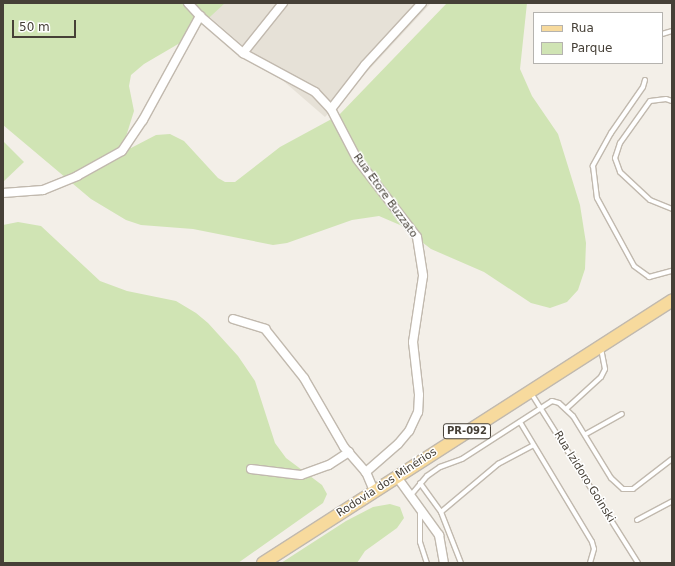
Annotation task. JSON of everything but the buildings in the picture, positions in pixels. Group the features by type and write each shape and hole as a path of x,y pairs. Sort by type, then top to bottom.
{"main road":[{"name":"Rodovia dos Minérios","path":"263,563 672,300"}],"street":[{"name":"Rua Etore Buzzato","path":"188,3 200,16 243,53 315,92 331,109 357,159 417,237 423,276 413,342 419,395 418,412 410,431 398,444 366,472"},
{"path":"243,53 283,3"},
{"path":"331,109 365,65 422,3"},
{"path":"3,193 43,190 77,176 122,152 143,120 200,16"},
{"path":"233,319 265,329 304,378 349,452 366,472 374,491"},
{"path":"251,469 301,475 329,465 349,452"},
{"path":"397,477 439,535 444,563"}],"lane":[{"path":"645,80 644,87 611,133 593,166 597,198 634,266 649,277 672,271"},
{"path":"672,101 650,101 620,143 615,158 620,172 650,200 672,209"},
{"path":"566,409 601,377 605,369 601,346"},
{"name":"Rua Izidoro Goinski","path":"529,392 541,408 638,563"},
{"path":"410,496 420,484 440,468 462,459 552,401 566,409 586,434 611,478 623,489 632,489 672,459"},
{"path":"586,434 622,414"},
{"path":"520,422 592,542 594,549 590,563"},
{"path":"441,512 498,464 533,445"},
{"path":"420,484 441,512 461,563"},
{"path":"637,520 672,501"},
{"path":"420,508 420,542 426,563"}],"shaded area":[{"path":"212,3 431,3 325,117 204,12"}],"green space":[{"path":"3,3 225,3 185,40 144,64 131,75 129,86 134,111 124,143 131,148 156,135 170,134 184,141 218,178 225,182 235,182 280,147 339,115 447,3 527,3 520,69 532,96 558,134 580,205 586,243 585,269 578,290 567,302 550,308 531,303 484,272 431,249 400,225 379,216 352,220 287,243 273,245 193,229 141,225 126,220 91,199 3,125"},
{"path":"3,141 24,162 3,182"},
{"path":"18,222 41,226 100,281 127,291 176,301 196,313 208,323 238,356 255,381 275,443 286,458 322,485 327,494 323,503 238,563 3,563 3,225"},
{"path":"390,504 400,507 404,518 397,528 365,551 357,563 281,563 346,521 373,507"}]}
